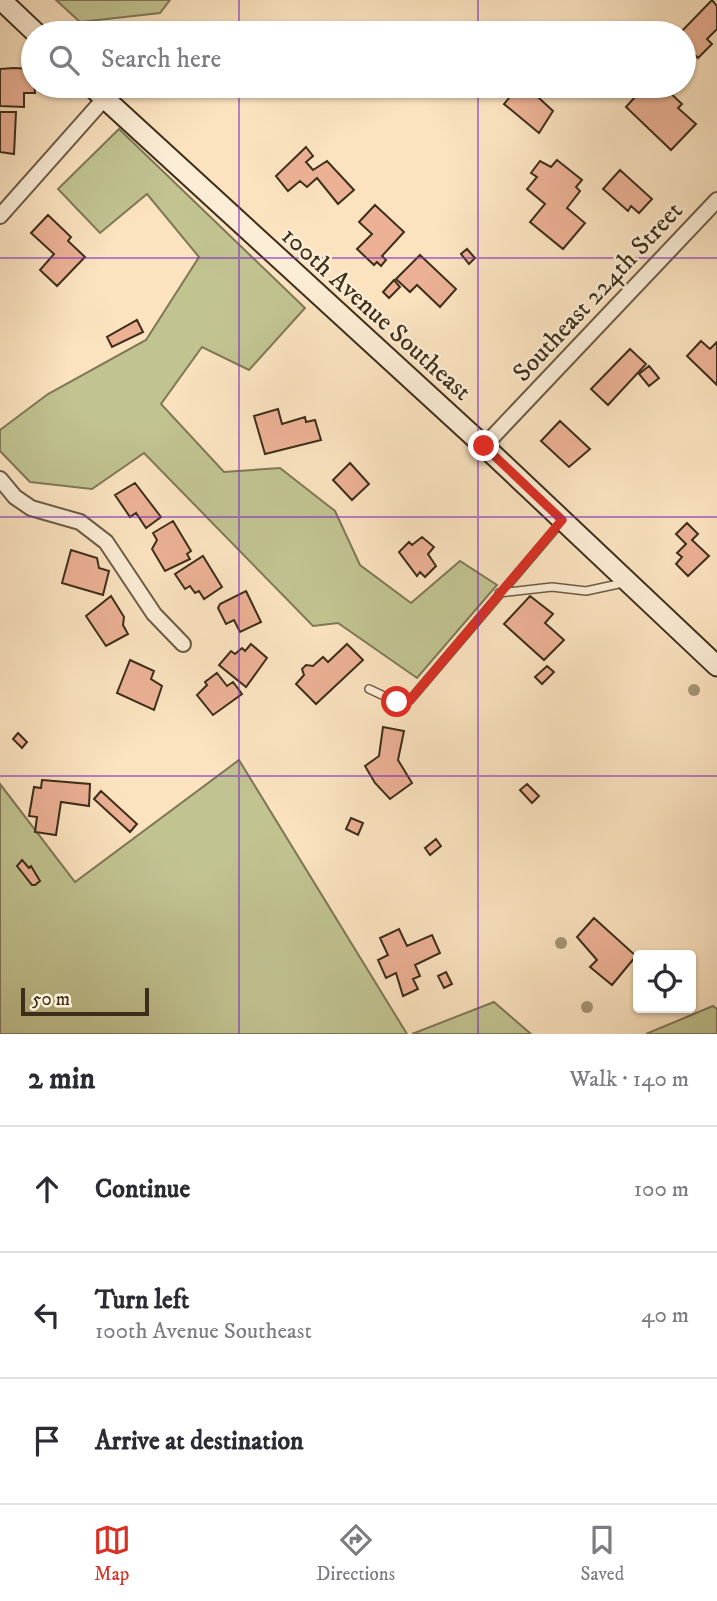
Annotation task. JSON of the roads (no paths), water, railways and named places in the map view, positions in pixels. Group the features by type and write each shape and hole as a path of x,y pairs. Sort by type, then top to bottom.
{"street":[{"path":"1,0 23,21"},
{"path":"0,216 92,98"},
{"name":"100th Avenue Southeast","path":"104,98 484,446 717,666"},
{"name":"Southeast 224th Street","path":"484,446 717,200"},
{"path":"0,480 15,497 32,508 80,522 106,541 154,614 183,644"}],"lane":[{"path":"369,689 397,702 410,700 562,520"},
{"path":"499,593 552,587 586,591 628,582"}]}
